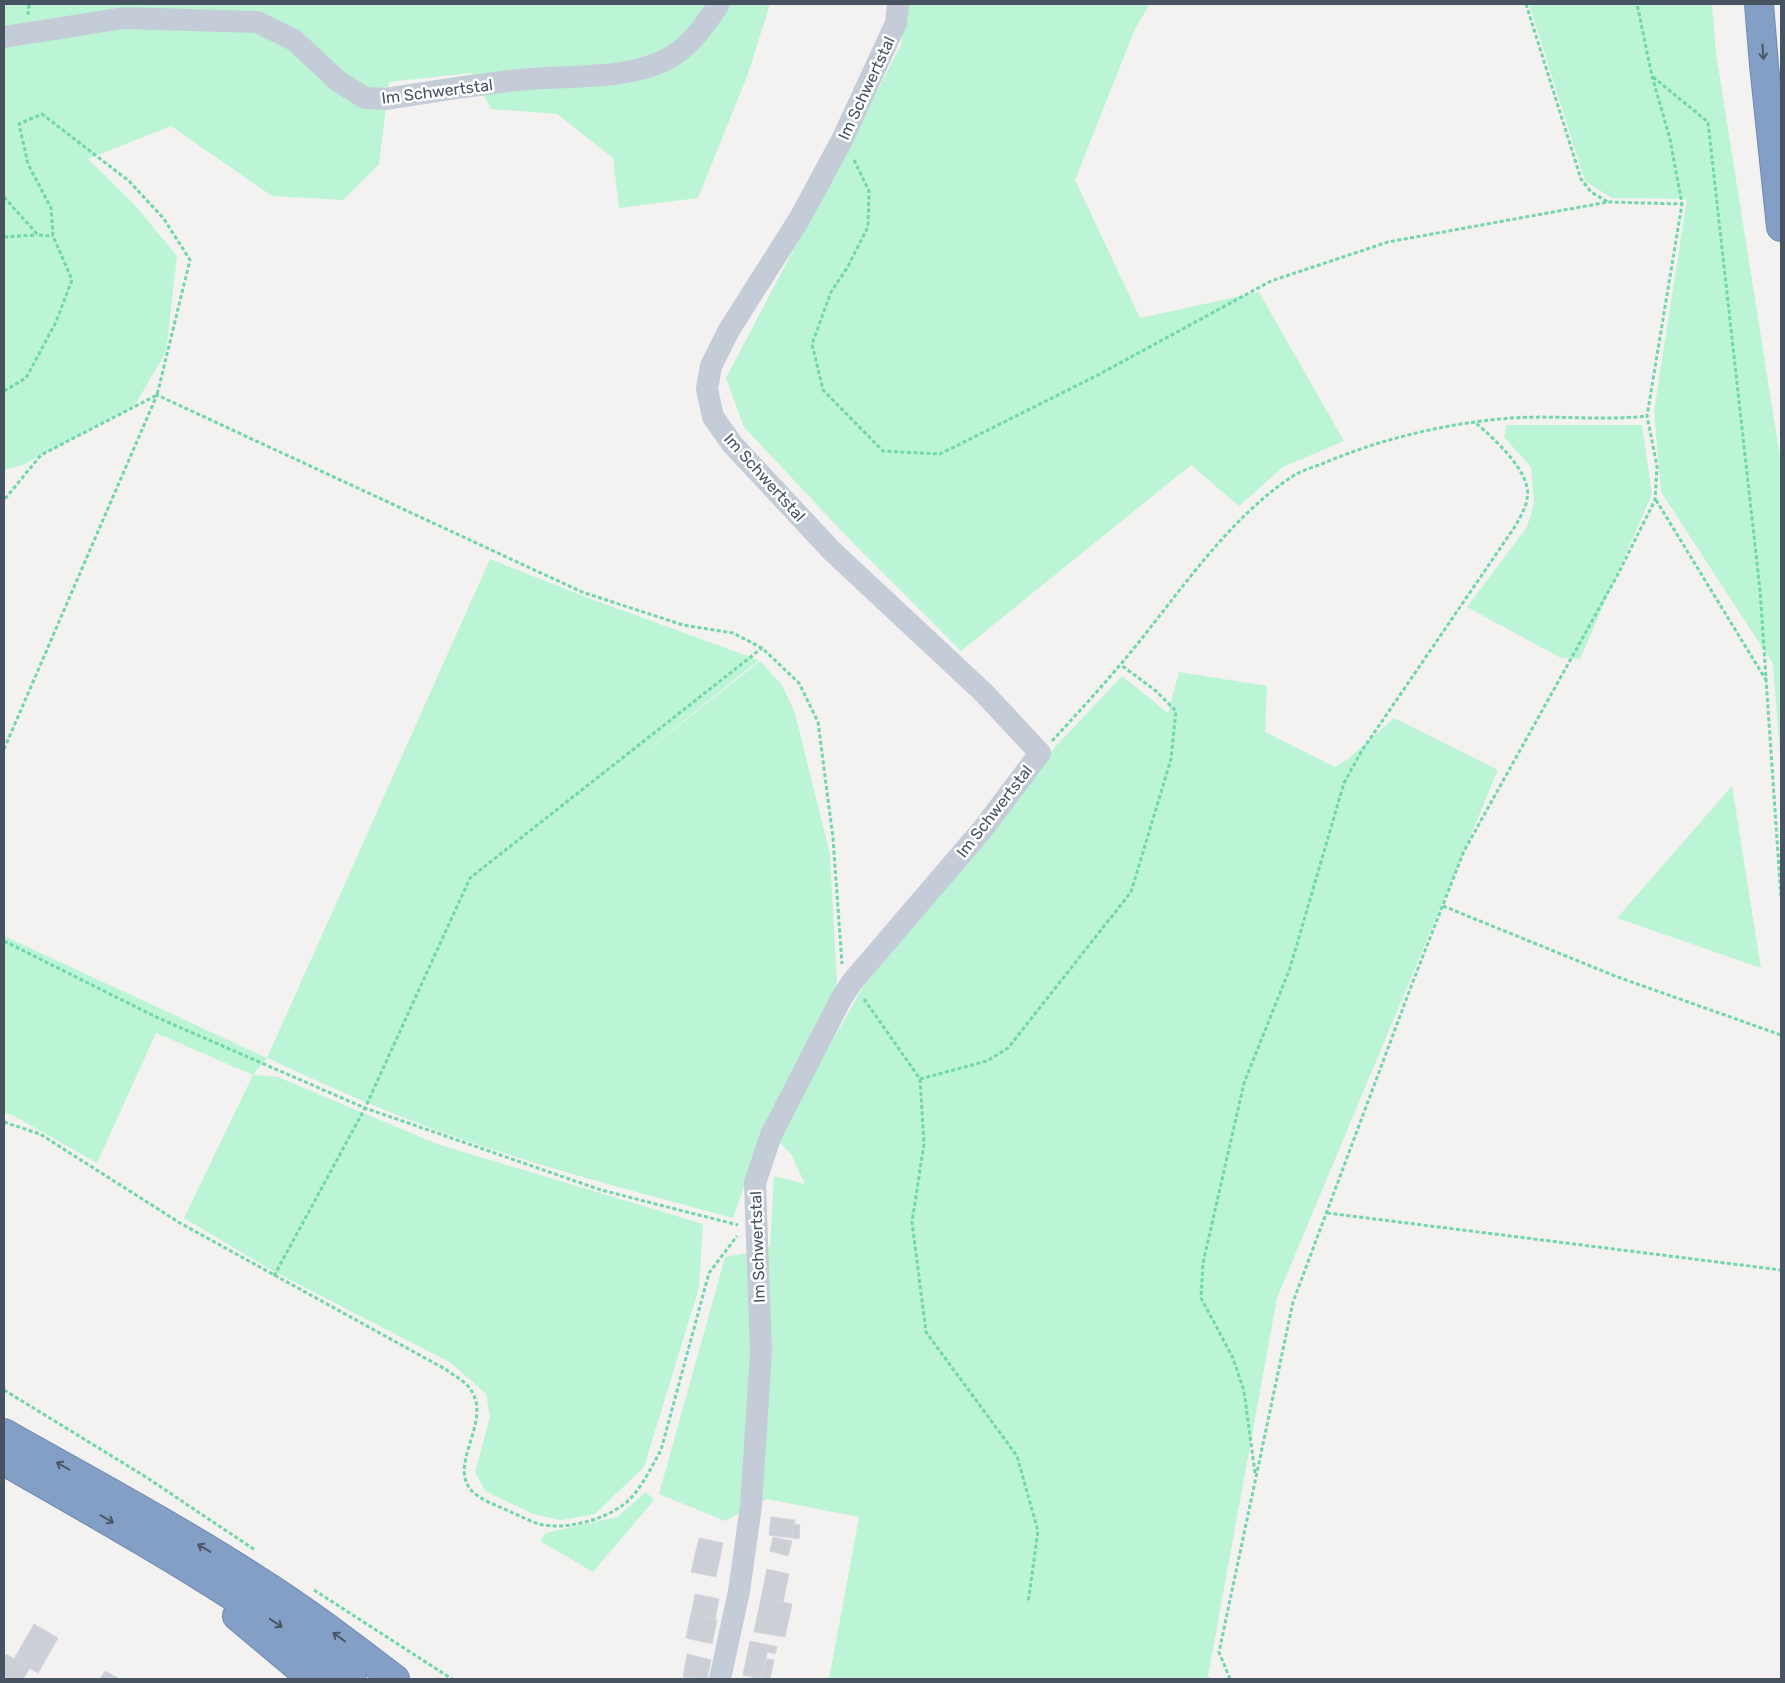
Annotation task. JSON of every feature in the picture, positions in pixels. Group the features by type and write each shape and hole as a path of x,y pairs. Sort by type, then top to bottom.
{"highway":[{"path":"1760,4 1764,65 1781,227"},
{"path":"4,1433 158,1520 257,1580 341,1638 395,1679"},
{"path":"4,1460 176,1559 294,1634 352,1679"},
{"path":"176,1559 214,1598 312,1679"}],"street":[{"name":"Im Schwertstal","path":"4,37 124,18 257,22 294,40 338,81 364,98 386,99 518,80 619,72 645,68 674,55 694,39 719,4"},
{"name":"Im Schwertstal","path":"720,1679 739,1591 751,1506 761,1352 750,1226 755,1183 771,1135 840,999 852,982 982,830 1040,753 984,693 832,551 732,445 713,417 707,389 711,366 728,330 800,218 842,140 896,23 898,4"}],"path":[{"path":"1526,4 1581,179 1591,192 1608,202"},
{"path":"1230,1679 1219,1652 1293,1302 1464,851 1617,576 1655,500 1657,466 1647,416 1682,204 1670,139 1652,76 1637,4"},
{"path":"1652,76 1708,122 1759,581 1768,683 1781,898"},
{"path":"4,391 26,378 56,322 72,280 53,236 51,208 28,164 18,124 42,114 129,181 164,219 190,260 157,394 4,749"},
{"path":"857,154 854,161 869,191 868,227 847,268 831,292 812,344 822,390 883,451 940,454 1096,376 1271,281 1388,242 1608,202 1682,204"},
{"path":"4,198 38,234"},
{"path":"4,238 38,234 53,236"},
{"path":"4,500 41,455 157,394"},
{"path":"157,394 582,592 683,624 733,633 762,648 799,683 818,722 833,838 843,967 920,1079 924,1144 912,1222 926,1332 1017,1456 1038,1531 1028,1604"},
{"path":"1040,753 1121,665 1160,614 1233,529 1253,508 1296,475 1352,451 1403,436 1476,423 1512,418 1593,419 1647,416"},
{"path":"1255,1476 1244,1392 1233,1358 1201,1298 1203,1263 1244,1083 1290,968 1344,783 1361,752 1516,525 1528,498 1525,477 1494,439 1476,423"},
{"path":"1655,500 1768,683"},
{"path":"274,1276 365,1108 470,878 762,648"},
{"path":"920,1079 987,1061 1008,1048 1131,892 1170,759 1176,711 1156,691 1121,665"},
{"path":"1443,906 1615,976 1781,1035"},
{"path":"4,941 156,1017 365,1108 601,1190 750,1226 709,1273 661,1450 648,1474 631,1498 619,1509 601,1518 553,1526 526,1519 480,1497 470,1489 464,1471 478,1418 476,1399 467,1385 445,1369 180,1223 40,1134 4,1122"},
{"path":"1327,1213 1781,1270"},
{"path":"4,1390 146,1477 262,1555"},
{"path":"310,1587 452,1679"}],"green space":[{"path":"4,4 770,4 748,74 698,198 619,208 613,158 557,114 491,109 472,73 389,82 379,164 343,200 272,196 171,126 88,159 134,204 177,256 166,352 135,405 23,465 4,470 4,218 6,215 4,213"},
{"path":"906,4 1150,4 1135,29 1075,180 1140,318 1259,292 1344,441 1283,467 1239,506 1191,465 961,651 852,542 744,427 726,378 901,45"},
{"path":"1529,4 1712,4 1716,53 1781,463 1781,768 1773,664 1661,492 1654,411 1687,199 1612,198 1585,181"},
{"path":"1507,425 1642,425 1652,494 1580,659 1561,658 1467,607 1527,527 1534,503 1531,467 1504,437"},
{"path":"490,559 591,599 759,660 618,774 760,661 782,685 795,713 830,854 837,984 768,1119 733,1218 566,1172 467,1141 391,1113 267,1058"},
{"path":"1179,672 1267,686 1265,732 1335,767 1348,759 1394,718 1498,770 1277,1298 1208,1676 1212,1679 829,1679 859,1517 767,1499 725,1521 659,1494 725,1257 752,1252 770,1246 774,1176 805,1184 791,1154 776,1139 863,987 1056,746 1122,676 1168,713"},
{"path":"1732,786 1761,968 1617,918"},
{"path":"4,936 267,1058 253,1075 156,1033 97,1163 12,1115 4,1113"},
{"path":"253,1075 278,1077 437,1144 703,1224 699,1288 644,1467 595,1514 561,1520 533,1514 485,1491 475,1472 490,1417 486,1394 451,1363 271,1270 184,1218"},
{"path":"646,1492 654,1500 593,1572 540,1541 546,1533 617,1517"}],"building":[{"path":"771,1517 795,1520 792,1538 769,1535"},
{"path":"794,1524 800,1525 799,1539 792,1538"},
{"path":"773,1537 792,1541 788,1556 770,1551"},
{"path":"699,1538 723,1543 716,1577 691,1572"},
{"path":"767,1569 789,1574 783,1602 761,1598"},
{"path":"695,1594 719,1599 715,1619 691,1614"},
{"path":"761,1598 792,1604 785,1637 754,1632"},
{"path":"691,1614 717,1620 712,1644 686,1638"},
{"path":"34,1624 58,1638 38,1673 14,1659"},
{"path":"750,1641 769,1645 761,1679 743,1675"},
{"path":"769,1645 777,1647 775,1654 767,1652"},
{"path":"6,1654 30,1668 23,1679 4,1679 4,1658"},
{"path":"687,1654 711,1660 707,1679 683,1677"},
{"path":"766,1659 774,1660 770,1679 761,1679"},
{"path":"105,1671 120,1679 100,1679"}]}
